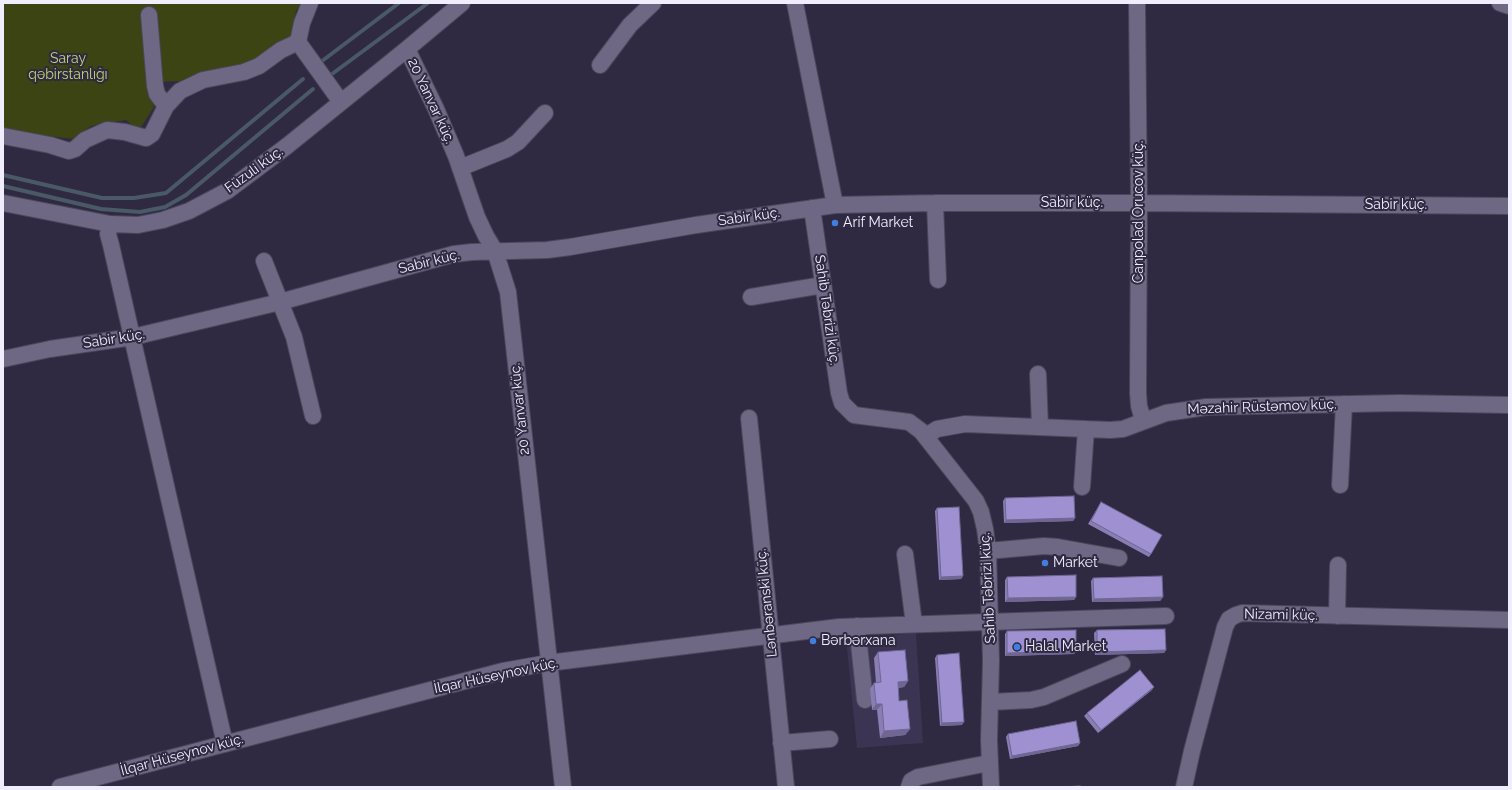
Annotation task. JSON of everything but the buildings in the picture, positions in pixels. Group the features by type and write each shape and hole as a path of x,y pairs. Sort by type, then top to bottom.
{"street":[{"path":"310,3 302,23 298,42 341,102"},
{"name":"Füzuli küç.","path":"3,203 110,224 138,225 163,220 189,211 227,191 287,146 462,3"},
{"path":"600,65 630,25 653,3"},
{"path":"795,3 835,205"},
{"name":"Canpolad Orucov küç.","path":"1137,3 1139,203 1138,393 1139,406 1143,420"},
{"path":"1500,3 1509,6"},
{"path":"148,15 155,86 157,94 166,106"},
{"path":"3,136 50,144 69,151 75,149 85,140 107,130 125,132 146,138 152,134 166,106 180,91 204,80 244,72 259,66 281,50 298,42"},
{"name":"20 Yanvar küç.","path":"407,49 436,109 460,168 477,217 495,252 508,292 548,663 563,787"},
{"path":"460,168 507,149 518,142 545,113"},
{"path":"935,203 938,280"},
{"name":"Sabir küç.","path":"3,359 57,348 133,337 280,302 454,254 472,252 547,250 696,225 835,205 935,203 1139,203 1509,206"},
{"name":"Sahib Təbrizi küç.","path":"812,208 839,394 842,403 854,415 909,422 921,431 976,501 981,512 988,551 992,677 990,702 991,787"},
{"path":"110,224 108,234 110,245 133,337 225,744"},
{"path":"264,261 294,337 313,416"},
{"path":"751,297 823,285"},
{"path":"1038,374 1040,427"},
{"name":"Məzahir Rüstəmov küç.","path":"926,436 937,430 965,424 1110,430 1123,429 1143,420 1166,413 1206,407 1399,403 1509,404"},
{"path":"1340,485 1344,404"},
{"name":"Lənbəranski küç.","path":"749,418 786,787"},
{"path":"1082,487 1086,429"},
{"path":"988,551 1044,546 1058,547 1119,558"},
{"path":"905,554 914,624"},
{"path":"1337,616 1338,565"},
{"name":"Nizami küç.","path":"1184,787 1224,627 1229,619 1242,613 1509,620"},
{"name":"İlqar Hüseynov küç.","path":"60,787 503,671 548,663 770,635 857,626 1166,616"},
{"path":"857,626 865,700"},
{"path":"990,702 1031,700 1044,697 1122,664"},
{"path":"781,743 830,740"},
{"path":"909,787 911,781 918,777 990,763"}],"shaded area":[{"path":"916,633 923,743 857,748 846,639"}],"green space":[{"name":"Saray qəbirstanlığı","path":"3,3 307,3 306,7 296,10 294,34 251,65 186,81 151,82 154,107 141,127 134,127 126,120 91,126 74,139 20,133 3,129"}],"waterway":[{"path":"322,61 399,3"},
{"path":"332,74 428,3"},
{"path":"3,175 102,198 134,198 166,193 303,79"},
{"path":"3,186 101,209 140,212 165,207 186,195 313,89"}],"place":[{"name":"Arif Market","path":"835,223"},
{"name":"Market","path":"1045,563"},
{"name":"Bərbərxana","path":"813,641"},
{"name":"Halal Market","path":"1017,647"}]}
